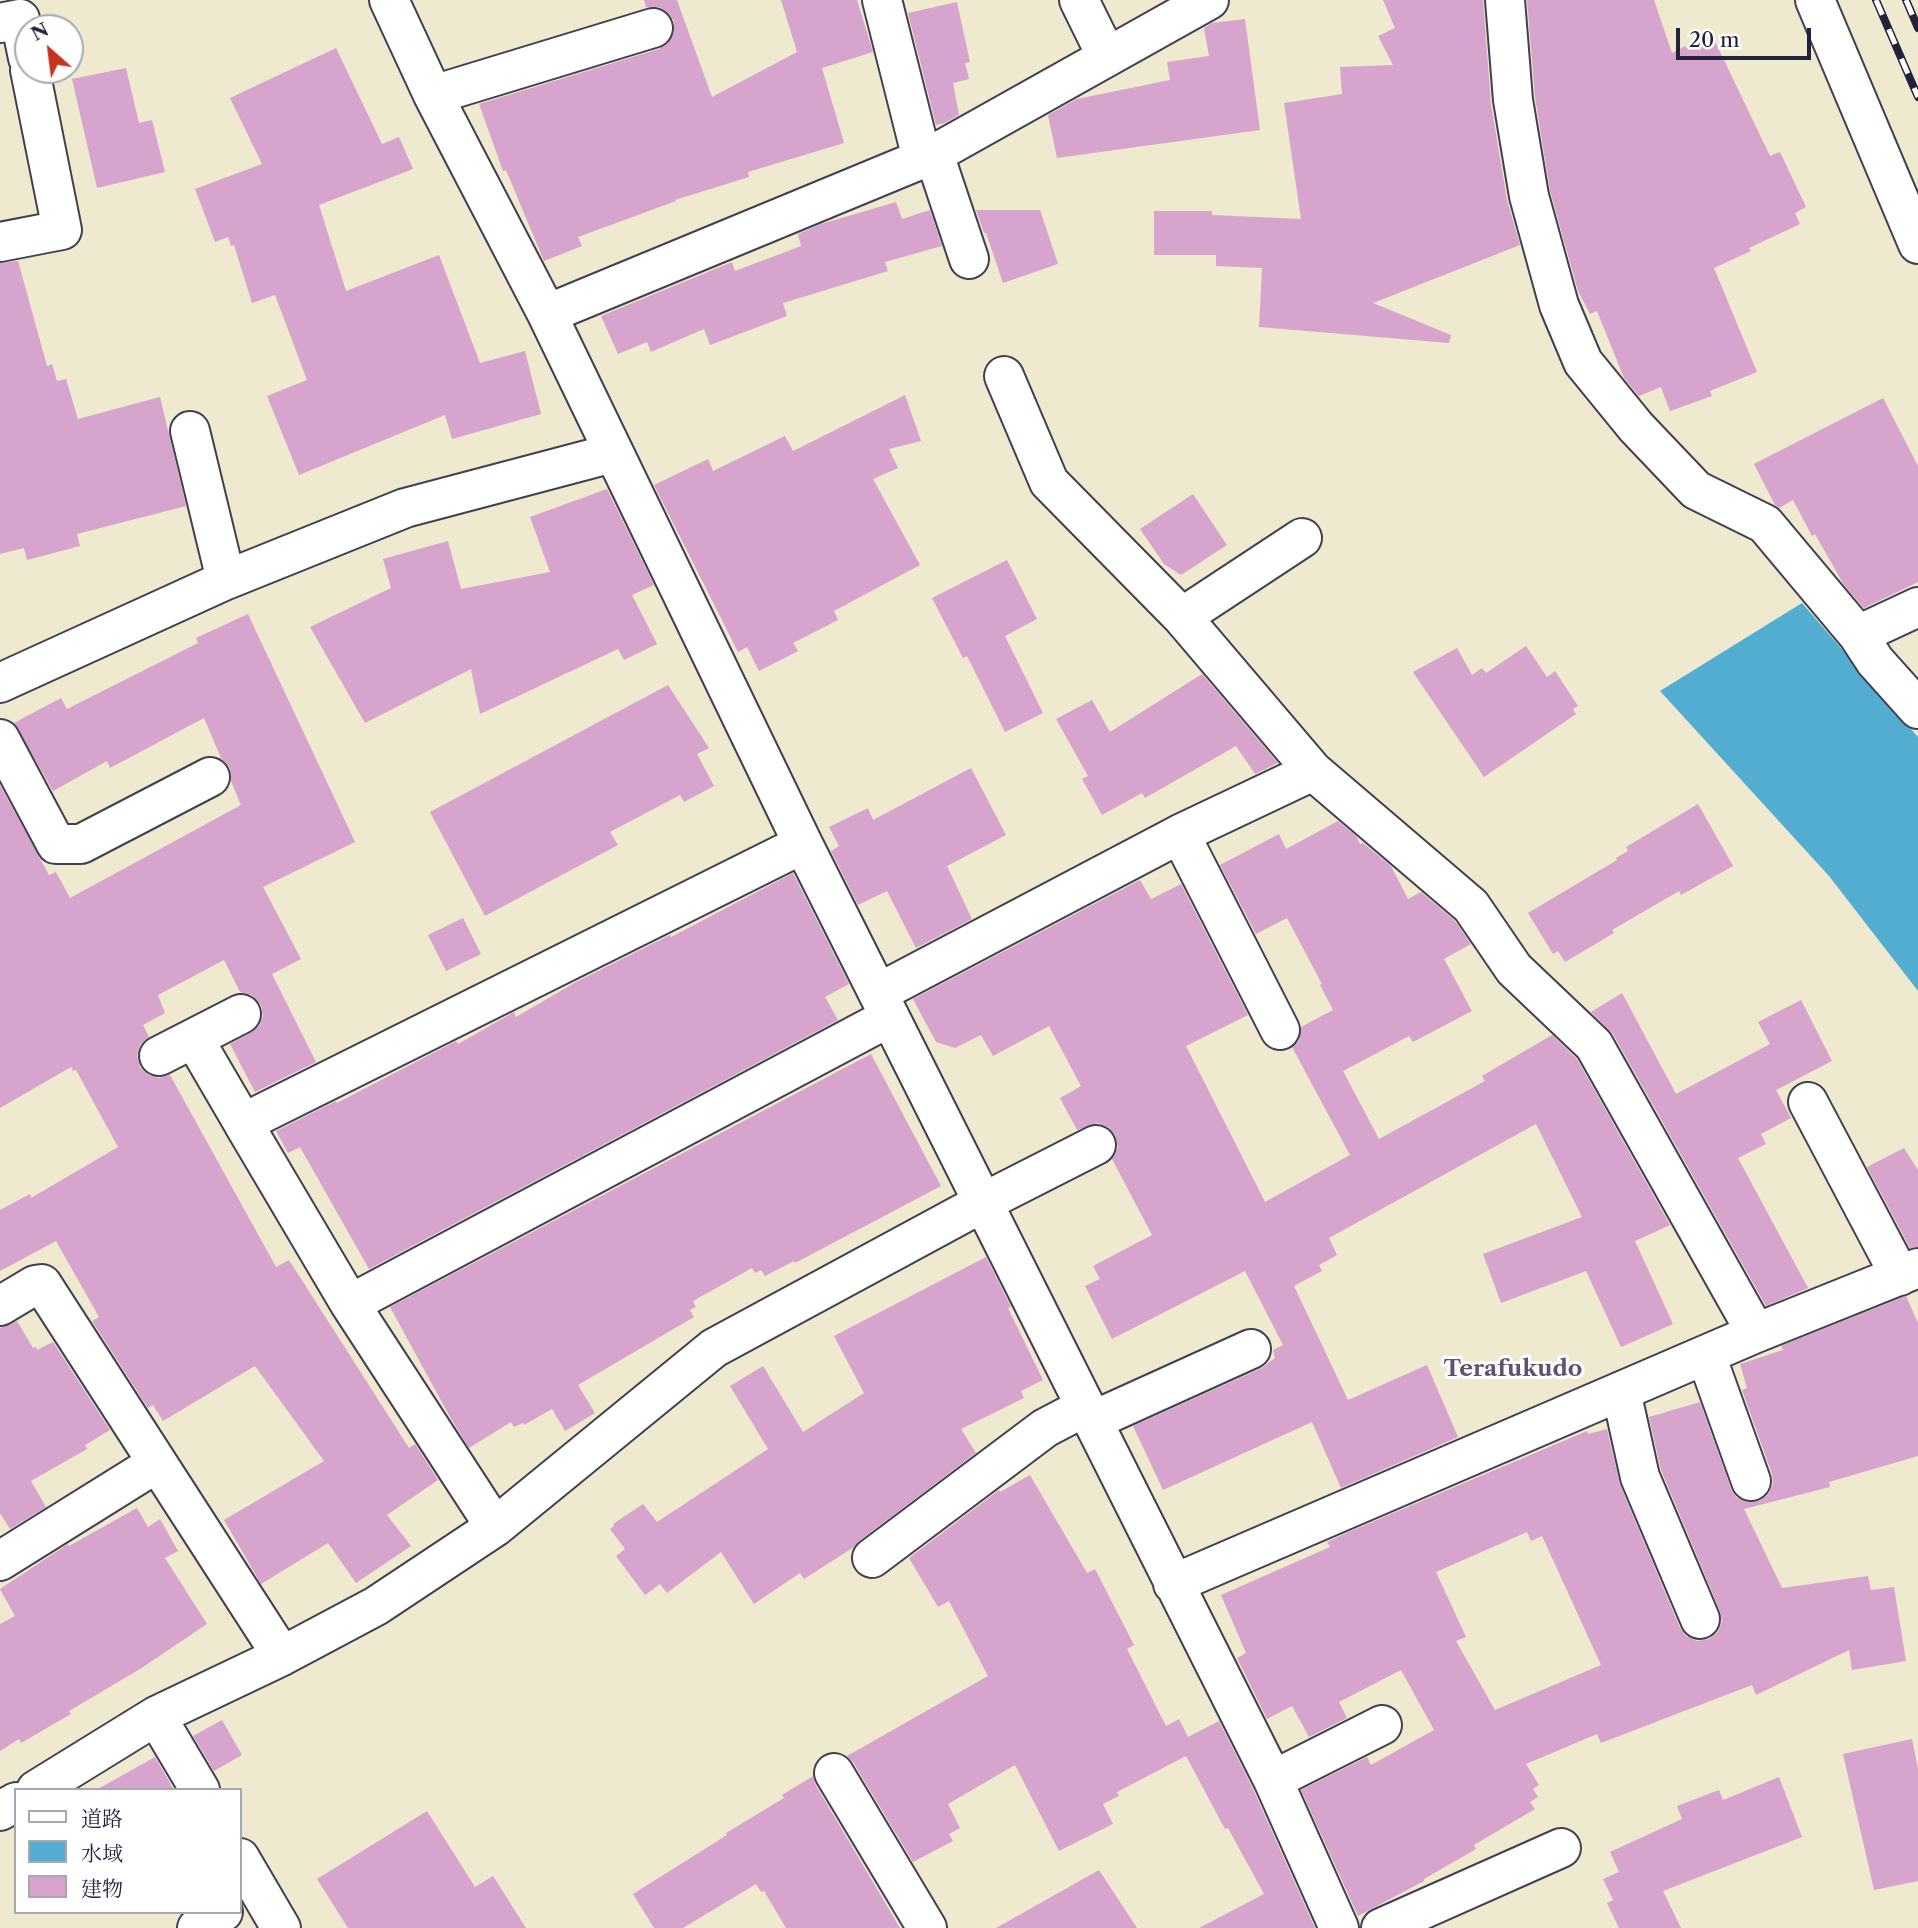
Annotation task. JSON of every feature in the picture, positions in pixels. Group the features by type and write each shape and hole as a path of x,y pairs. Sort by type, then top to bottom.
{"street":[{"path":"389,0 433,95 547,314 803,844 1273,1780 1339,1928"},
{"path":"882,0 928,157 969,259"},
{"path":"1079,0 1107,57"},
{"path":"547,314 928,157 1209,0"},
{"path":"1505,0 1513,100 1529,196 1559,305 1583,362 1636,427 1696,490 1765,524 1858,635 1875,661 1918,709"},
{"path":"1815,0 1918,244"},
{"path":"433,95 653,28"},
{"path":"0,242 62,230 33,84"},
{"path":"1004,376 1049,482 1182,617 1313,771 1471,906 1514,969 1594,1045 1756,1334"},
{"path":"190,430 226,580"},
{"path":"0,683 226,580 405,508 613,453"},
{"path":"1182,617 1302,538"},
{"path":"1858,635 1918,607"},
{"path":"0,739 56,844 81,844 210,777"},
{"path":"350,1304 884,1005 1180,834 1313,771"},
{"path":"1180,834 1280,1030"},
{"path":"243,1123 803,844"},
{"path":"159,1056 241,1014"},
{"path":"194,1039 350,1304 495,1527"},
{"path":"1173,1584 1620,1391 1909,1272 1808,1102"},
{"path":"39,1788 156,1716 282,1656 376,1606 495,1527 714,1348 984,1202 1096,1145"},
{"path":"0,1306 34,1285 42,1284 282,1656"},
{"path":"872,1558 1045,1428 1089,1414 1251,1349"},
{"path":"1706,1355 1751,1481"},
{"path":"1620,1391 1640,1476 1700,1619"},
{"path":"0,1561 157,1463"},
{"path":"156,1716 199,1788"},
{"path":"1273,1780 1382,1725"},
{"path":"834,1773 927,1928"},
{"path":"1381,1928 1561,1848"},
{"path":"246,1883 281,1928"},
{"path":"197,1928 220,1914"}],"water":[{"path":"1802,603 1918,737 1918,991 1829,876 1660,691"}],"building":[{"path":"644,0 677,0 712,97 797,52 781,0 857,0 873,52 822,68 844,143 748,172 749,177 675,200 578,237 582,246 544,261 506,170 503,171 479,104 659,49 668,43 674,32 674,21 659,7 646,7"},
{"path":"1383,0 1483,0 1491,104 1507,200 1520,245 1373,303 1451,335 1449,343 1259,327 1262,268 1216,266 1216,255 1154,255 1154,211 1212,211 1212,215 1301,219 1284,103 1342,94 1340,67 1393,65 1378,36 1395,28"},
{"path":"1527,0 1654,0 1672,53 1711,33 1770,156 1780,152 1806,207 1795,213 1800,224 1714,268 1757,372 1710,391 1712,396 1670,411 1661,387 1639,396 1624,378 1597,311 1590,314 1578,291 1550,191 1535,97"},
{"path":"957,2 970,62 965,63 969,79 953,83 959,115 936,125 908,13"},
{"path":"1245,19 1260,130 1057,158 1048,115 1077,99 1170,80 1167,62 1209,56 1204,28 1212,23"},
{"path":"336,48 382,144 399,137 413,169 319,205 346,291 439,255 480,363 525,351 541,414 452,439 445,415 299,475 267,396 307,380 275,295 252,303 234,245 231,246 228,237 215,242 195,189 262,164 230,98"},
{"path":"126,68 139,123 152,120 165,172 97,188 73,84 84,84 84,77"},
{"path":"896,202 902,219 930,210 942,246 885,262 888,271 783,303 787,316 710,345 704,329 651,352 647,342 618,354 601,316 732,262 735,271 801,246 798,234 821,224"},
{"path":"976,210 1040,210 1058,264 1003,283"},
{"path":"18,261 47,366 52,364 57,381 66,379 78,419 160,397 186,506 77,534 80,546 27,560 24,548 0,554 0,263"},
{"path":"905,395 921,441 889,449 898,468 873,479 920,565 834,611 838,620 793,643 798,651 759,671 747,647 738,652 654,485 708,459 713,471 785,436 793,451"},
{"path":"1883,398 1918,466 1918,582 1864,608 1844,585 1815,534 1812,536 1793,500 1779,508 1775,505 1754,464"},
{"path":"607,489 654,585 632,595 657,644 624,660 618,649 480,714 471,669 365,723 310,627 391,588 383,559 448,541 461,589 550,572 530,517"},
{"path":"1193,494 1227,545 1181,575 1164,564 1140,529"},
{"path":"1007,560 1037,619 1005,636 1043,713 1005,732 967,656 963,658 932,598"},
{"path":"248,614 355,842 263,887 301,959 272,974 316,1062 255,1092 230,1044 259,1026 263,1016 261,1005 252,995 240,992 224,960 158,995 165,1013 143,1025 149,1037 140,1045 137,1056 140,1067 148,1075 159,1078 170,1075 276,1267 289,1260 409,1448 415,1444 438,1480 387,1515 411,1546 356,1583 328,1543 261,1584 224,1520 324,1461 255,1366 163,1421 153,1405 148,1408 92,1321 99,1317 56,1241 0,1271 0,1210 30,1194 31,1198 118,1147 76,1070 73,1071 71,1067 0,1108 0,785 49,875 56,872 70,898 241,805 231,781 230,768 221,758 204,718 110,768 107,761 53,791 14,723 61,698 67,709 198,643 196,638"},
{"path":"1526,646 1547,677 1555,671 1578,706 1573,709 1576,714 1484,777 1413,672 1457,648 1472,675 1482,668 1486,673"},
{"path":"1202,674 1278,763 1255,774 1236,746 1145,798 1142,793 1102,815 1082,779 1088,776 1056,719 1092,700 1110,732"},
{"path":"668,685 709,748 697,754 714,786 684,802 680,795 610,832 618,845 485,916 430,812"},
{"path":"971,768 1006,835 947,866 972,919 916,948 887,891 858,905 831,851 839,846 829,827 868,808 873,820"},
{"path":"1698,804 1733,866 1681,895 1679,891 1612,930 1614,933 1565,962 1558,951 1553,954 1528,913 1617,860 1616,858 1628,851 1626,847"},
{"path":"1338,821 1356,836 1360,844 1363,843 1391,866 1408,899 1421,892 1455,921 1471,944 1444,959 1472,1011 1413,1042 1409,1036 1343,1071 1379,1139 1485,1081 1482,1076 1552,1035 1577,1059 1670,1225 1635,1241 1673,1324 1621,1347 1586,1271 1501,1303 1483,1254 1582,1217 1536,1124 1329,1238 1337,1255 1319,1265 1322,1271 1294,1286 1348,1400 1427,1365 1458,1437 1341,1488 1312,1422 1163,1490 1133,1426 1260,1369 1275,1358 1273,1350 1283,1345 1245,1271 1112,1339 1085,1286 1100,1279 1093,1266 1152,1235 1112,1159 1118,1147 1115,1135 1108,1127 1098,1123 1077,1130 1060,1098 1081,1086 1049,1026 993,1056 981,1035 955,1048 936,1042 913,999 1140,880 1151,899 1181,884 1248,1015 1186,1046 1265,1202 1350,1155 1292,1047 1299,1041 1301,1027 1333,1010 1287,918 1256,934 1220,865 1279,834 1286,849"},
{"path":"793,873 849,984 825,997 838,1020 369,1269 300,1147 288,1153 276,1131 336,1101 337,1103 456,1041 458,1044 514,1012 516,1017 576,982 670,935 671,937"},
{"path":"463,918 481,954 446,971 428,935"},
{"path":"1622,993 1676,1094 1770,1044 1758,1022 1801,1000 1832,1061 1776,1090 1791,1118 1761,1134 1766,1144 1738,1158 1808,1288 1766,1306 1613,1034 1591,1012"},
{"path":"871,1054 941,1186 795,1263 794,1261 765,1276 761,1270 755,1273 752,1268 693,1301 696,1307 690,1310 694,1317 578,1385 595,1413 565,1431 552,1409 524,1425 523,1423 514,1427 511,1422 469,1448 390,1307"},
{"path":"1904,1148 1918,1170 1918,1247 1910,1248 1867,1167"},
{"path":"986,1257 1043,1380 1021,1391 1024,1398 961,1429 976,1453 854,1547 804,1579 800,1573 754,1604 721,1552 667,1593 660,1584 645,1595 616,1556 625,1549 610,1529 613,1524 643,1504 657,1522 768,1449 730,1386 763,1366 803,1432 864,1393 834,1336"},
{"path":"1906,1296 1918,1323 1918,1456 1829,1482 1830,1487 1744,1509 1782,1588 1868,1576 1871,1590 1894,1587 1906,1661 1852,1670 1849,1650 1756,1695 1752,1685 1601,1743 1597,1734 1526,1764 1539,1785 1533,1789 1538,1797 1530,1802 1535,1809 1474,1845 1476,1849 1424,1881 1358,1916 1301,1790 1367,1757 1371,1765 1434,1730 1401,1670 1339,1702 1347,1718 1309,1737 1292,1706 1267,1719 1237,1658 1246,1653 1221,1595 1330,1547 1327,1542 1346,1533 1587,1431 1588,1434 1607,1429 1620,1485 1680,1628 1686,1636 1697,1641 1709,1639 1718,1632 1722,1621 1720,1611 1661,1470 1649,1417 1700,1402 1731,1489 1736,1497 1746,1502 1759,1501 1768,1495 1773,1484 1772,1474 1742,1390 1747,1388 1740,1364 1783,1350 1781,1346","holes":["1527,1532 1531,1541 1542,1536 1601,1665 1495,1710 1456,1641 1466,1637 1436,1572"]},
{"path":"17,1321 33,1348 36,1347 37,1350 53,1342 110,1430 85,1445 87,1449 31,1481 46,1507 10,1529 0,1513 0,1328"},
{"path":"1030,1475 1087,1573 1095,1569 1134,1645 1127,1649 1166,1726 1179,1719 1188,1737 1219,1721 1253,1789 1315,1928 1199,1928 1264,1894 1186,1756 1117,1792 1119,1796 1103,1804 1113,1824 1059,1851 1015,1765 948,1804 960,1828 949,1834 953,1841 913,1862 847,1756 988,1676 949,1601 938,1607 909,1558 999,1490 1000,1492"},
{"path":"137,1508 148,1527 160,1519 178,1551 165,1558 207,1624 140,1669 69,1711 71,1714 21,1743 19,1739 0,1751 0,1624 15,1616 0,1589 68,1544 69,1546"},
{"path":"222,1720 242,1755 214,1771 193,1736"},
{"path":"1912,1739 1918,1768 1918,1881 1874,1890 1843,1754"},
{"path":"155,1757 173,1788 100,1788"},
{"path":"813,1776 815,1784 900,1928 786,1928 764,1891 761,1892 756,1884 683,1928 654,1928 633,1894 784,1798 782,1795"},
{"path":"1779,1777 1802,1837 1663,1891 1681,1928 1619,1928 1607,1903 1613,1900 1603,1879 1619,1872 1610,1852 1682,1819 1677,1806 1719,1790 1723,1800"},
{"path":"427,1811 475,1887 493,1876 526,1928 348,1928 317,1879"},
{"path":"1099,1870 1137,1928 996,1928"}],"railway":[{"path":"1876,0 1918,97"},
{"path":"1906,0 1918,28"}],"district":[{"name":"Terafukudo","path":"1513,1369"}]}
